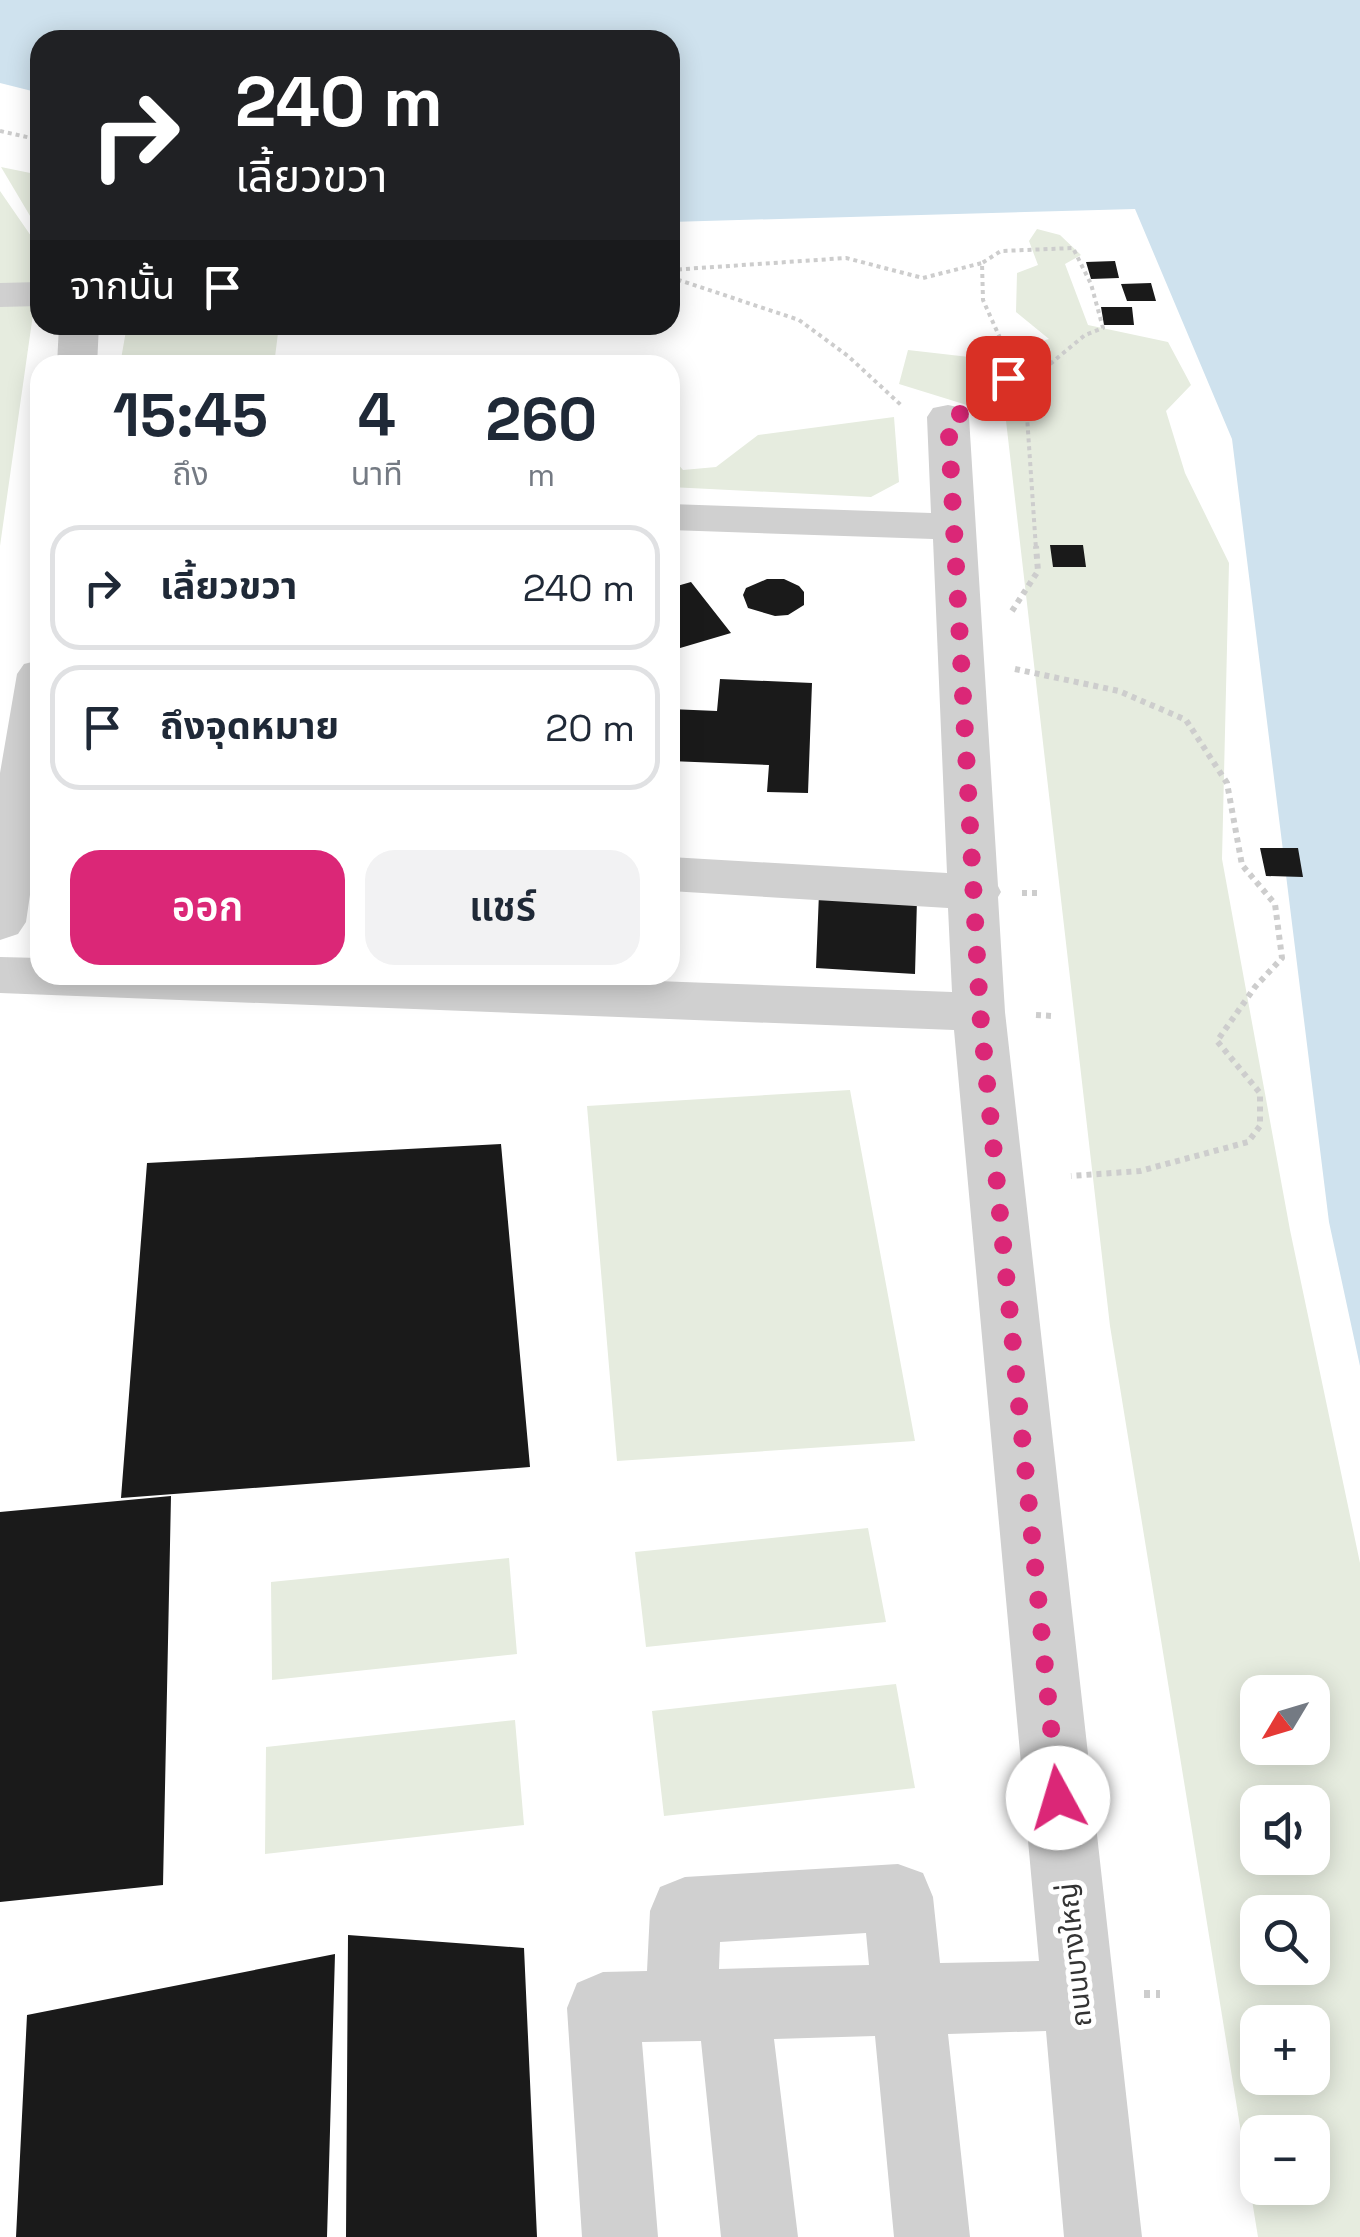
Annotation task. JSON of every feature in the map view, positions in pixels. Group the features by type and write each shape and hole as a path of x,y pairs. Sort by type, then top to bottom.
{"street":[{"path":"0,295 30,294"},
{"name":"ถนนบางใหญ่","path":"930,417 952,528 980,1012 1103,2237"},
{"path":"680,517 952,528"},
{"path":"0,922 27,838 30,800"},
{"path":"680,875 976,892"},
{"path":"0,976 30,977"},
{"path":"245,985 980,1012"},
{"path":"760,2237 685,1911 898,1897 932,2237"},
{"path":"620,2237 603,2008 1078,1995"}],"path":[{"path":"0,130 30,138"},
{"path":"680,273 846,258 923,278 982,263 1001,251 1073,248 1074,258 1092,284 1103,328 1085,335 1044,369 1046,392 1027,416 1038,571 1009,616"},
{"path":"680,278 799,320 930,417 991,406 1008,378 1004,346 983,300 982,263"},
{"path":"1016,669 1119,692 1186,720 1226,783 1242,865 1276,904 1282,958 1262,974 1245,1005 1217,1041 1260,1093 1260,1126 1248,1142 1140,1171 1071,1176"}],"shaded area":[{"path":"1,167 30,173 30,216"},
{"path":"0,191 30,234 30,335 0,546"},
{"path":"1037,229 1060,235 1081,255 1065,264 1088,325 1168,342 1191,385 1166,411 1185,473 1229,563 1222,859 1290,1230 1360,1563 1360,2237 1258,2237 1253,2205 1330,2205 1330,2115 1240,2115 1240,2126 1110,1326 1005,412 970,406 899,384 908,350 978,358 1049,339 1016,312 1017,273 1038,265 1029,241"},
{"path":"125,335 278,335 275,355 122,355"},
{"path":"894,417 899,482 871,497 680,487 680,467 683,470 716,467 758,435"},
{"path":"850,1090 915,1441 617,1461 587,1106"},
{"path":"868,1528 886,1622 646,1647 635,1552"},
{"path":"509,1558 517,1654 272,1680 271,1582"},
{"path":"896,1684 915,1788 664,1816 652,1711"},
{"path":"515,1720 524,1825 265,1854 266,1747"}],"water":[{"path":"0,0 1360,0 1360,1366 1329,1222 1232,439 1135,209 680,222 680,30 30,30 30,90 0,83"}],"building":[{"path":"1115,261 1119,278 1091,279 1086,262"},
{"path":"1151,283 1156,301 1127,301 1121,284"},
{"path":"1101,307 1132,307 1134,325 1104,325"},
{"path":"1050,545 1083,545 1086,567 1053,567"},
{"path":"767,579 784,579 799,586 804,592 804,605 788,615 775,616 748,608 743,595 746,588"},
{"path":"691,582 731,633 680,648 680,585"},
{"path":"720,679 812,683 808,793 767,792 769,765 680,761 680,709 717,711"},
{"path":"1260,848 1298,848 1303,877 1266,876"},
{"path":"819,893 917,899 915,974 816,968"},
{"path":"501,1144 530,1467 121,1498 147,1163"},
{"path":"171,1496 163,1885 0,1902 0,1512"},
{"path":"348,1935 524,1948 537,2237 346,2237"},
{"path":"335,1954 327,2237 16,2237 27,2015"}],"route":[{"path":"1008,378 991,406 948,417 980,1012 1058,1798"}]}
